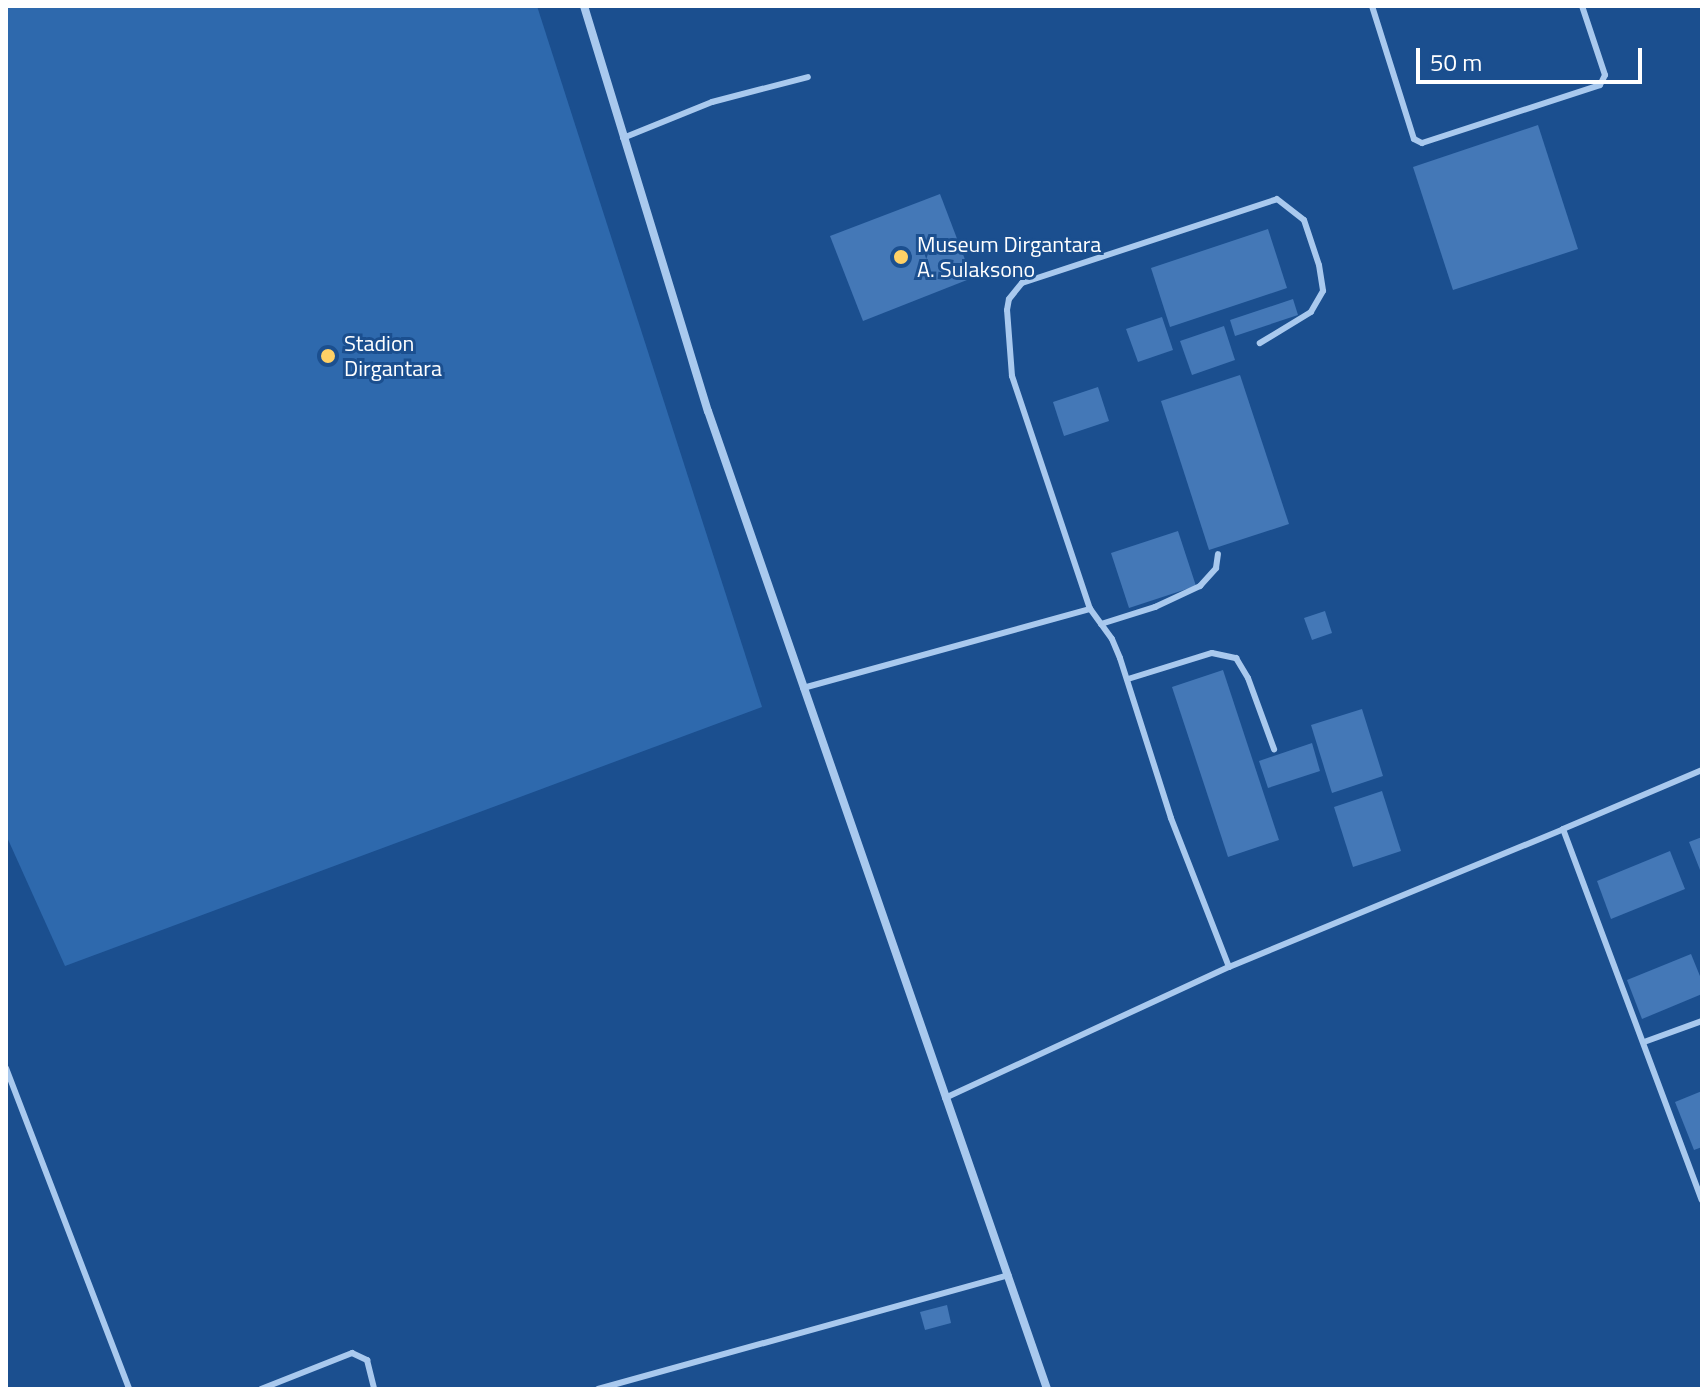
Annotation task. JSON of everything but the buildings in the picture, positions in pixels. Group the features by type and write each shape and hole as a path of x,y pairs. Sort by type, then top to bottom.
{"street":[{"path":"584,6 708,411 1047,1389"}],"lane":[{"path":"1372,6 1414,139 1427,143 1600,85 1605,75 1582,6"},
{"path":"623,138 712,102 808,77"},
{"path":"1229,967 1171,818 1128,679 1112,639 1090,609 1012,376 1007,310 1014,291 1022,283 1277,199 1304,220 1319,265 1323,291 1311,312 1260,343"},
{"path":"1101,624 1155,607 1200,586 1216,568 1218,554"},
{"path":"803,688 1090,609"},
{"path":"1128,679 1212,653 1236,658 1248,678 1274,749"},
{"path":"945,1098 1229,967 1702,770"},
{"path":"1563,829 1702,1200"},
{"path":"1644,1042 1702,1021"},
{"path":"6,1068 129,1389"},
{"path":"598,1389 1008,1275"},
{"path":"261,1389 352,1353 367,1360 374,1389"}],"shaded area":[{"name":"Stadion Dirgantara","path":"6,6 537,6 762,707 65,966 6,835"}],"place":[{"name":"Museum Dirgantara A. Sulaksono","path":"901,257"},
{"name":"Stadion Dirgantara","path":"328,356"}]}
